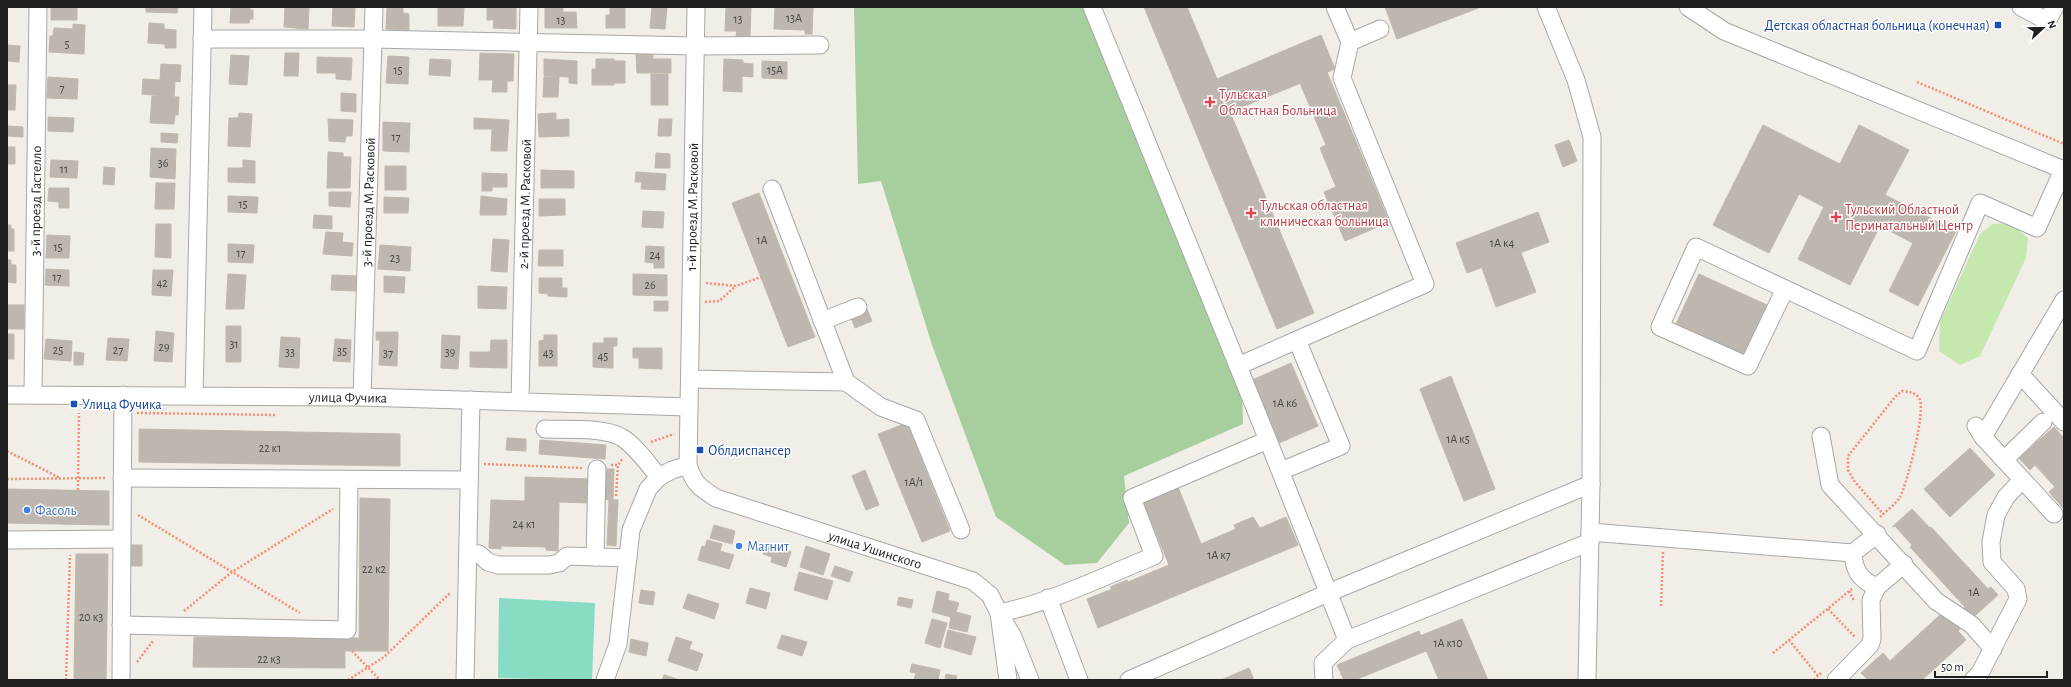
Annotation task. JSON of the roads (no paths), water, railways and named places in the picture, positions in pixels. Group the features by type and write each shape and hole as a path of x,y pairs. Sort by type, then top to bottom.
{"street":[{"name":"3-й проезд Гастелло","path":"33,395 38,7"},
{"path":"194,396 203,7"},
{"name":"3-й проезд М.Расковой","path":"362,397 374,7"},
{"name":"2-й проезд М.Расковой","path":"520,401 529,7"},
{"name":"1-й проезд М.Расковой","path":"689,407 696,7"},
{"path":"1092,7 1281,470 1347,640"},
{"path":"1238,366 1425,284 1342,78 1350,42 1335,7"},
{"path":"1546,7 1576,80 1592,137 1591,484 1587,680"},
{"path":"1688,7 1724,31 2063,170 2037,228 1980,203 1917,351 1696,247 1660,327 1748,366 1785,289"},
{"path":"2021,7 2051,14"},
{"path":"1350,42 1380,29"},
{"path":"202,39 373,39 695,46 820,45"},
{"path":"772,189 846,382 881,407 916,420 961,530"},
{"path":"2054,514 1980,432 2020,374 2064,300"},
{"path":"822,321 858,307"},
{"path":"1281,470 1341,446 1297,340"},
{"path":"2020,374 2064,422"},
{"path":"690,379 846,382"},
{"name":"улица Фучика","path":"7,394 362,397 689,407"},
{"path":"122,395 121,625 126,674"},
{"path":"465,680 471,400"},
{"name":"улица Ушинского","path":"689,407 688,465 692,480 698,486 716,498 972,581 990,595 999,613 1008,680"},
{"path":"2004,460 2043,422"},
{"path":"545,429 611,432 623,438 634,448 659,477"},
{"path":"1821,436 1830,485 1904,564 1936,601 1972,625 1993,649"},
{"path":"1030,680 1013,637 999,613 1015,610 1048,598 1154,556 1132,498 1268,440"},
{"path":"605,680 618,644 631,530 648,489 659,477 672,470 688,465"},
{"path":"596,557 597,469"},
{"path":"122,478 469,480"},
{"path":"121,625 347,630 349,480"},
{"path":"1973,680 1980,673 2018,600 2016,589 1992,562 1991,542 1996,515 2006,496 2022,480"},
{"path":"1129,680 1328,593 1591,484"},
{"path":"1324,680 1323,663 1347,640 1590,537 1663,538 1853,553 1876,534"},
{"path":"7,540 70,541 122,539"},
{"path":"468,553 479,554 488,562 498,565 549,565 559,563 567,556 628,558"},
{"path":"1830,675 1867,650 1872,639 1870,584 1858,575 1854,565 1853,553"},
{"path":"1870,584 1904,564"},
{"path":"1048,598 1079,680"}],"place":[{"name":"Детская областная больница (конечная)","path":"1998,25"},
{"name":"Тульская Областная Больница","path":"1210,102"},
{"name":"Тульская областная клиническая больница","path":"1251,213"},
{"name":"Тульский Областной Перинатальный Центр","path":"1836,217"},
{"name":"Улица Фучика","path":"74,404"},
{"name":"Облдиспансер","path":"700,450"},
{"name":"Фасоль","path":"27,510"},
{"name":"Магнит","path":"739,546"}]}
